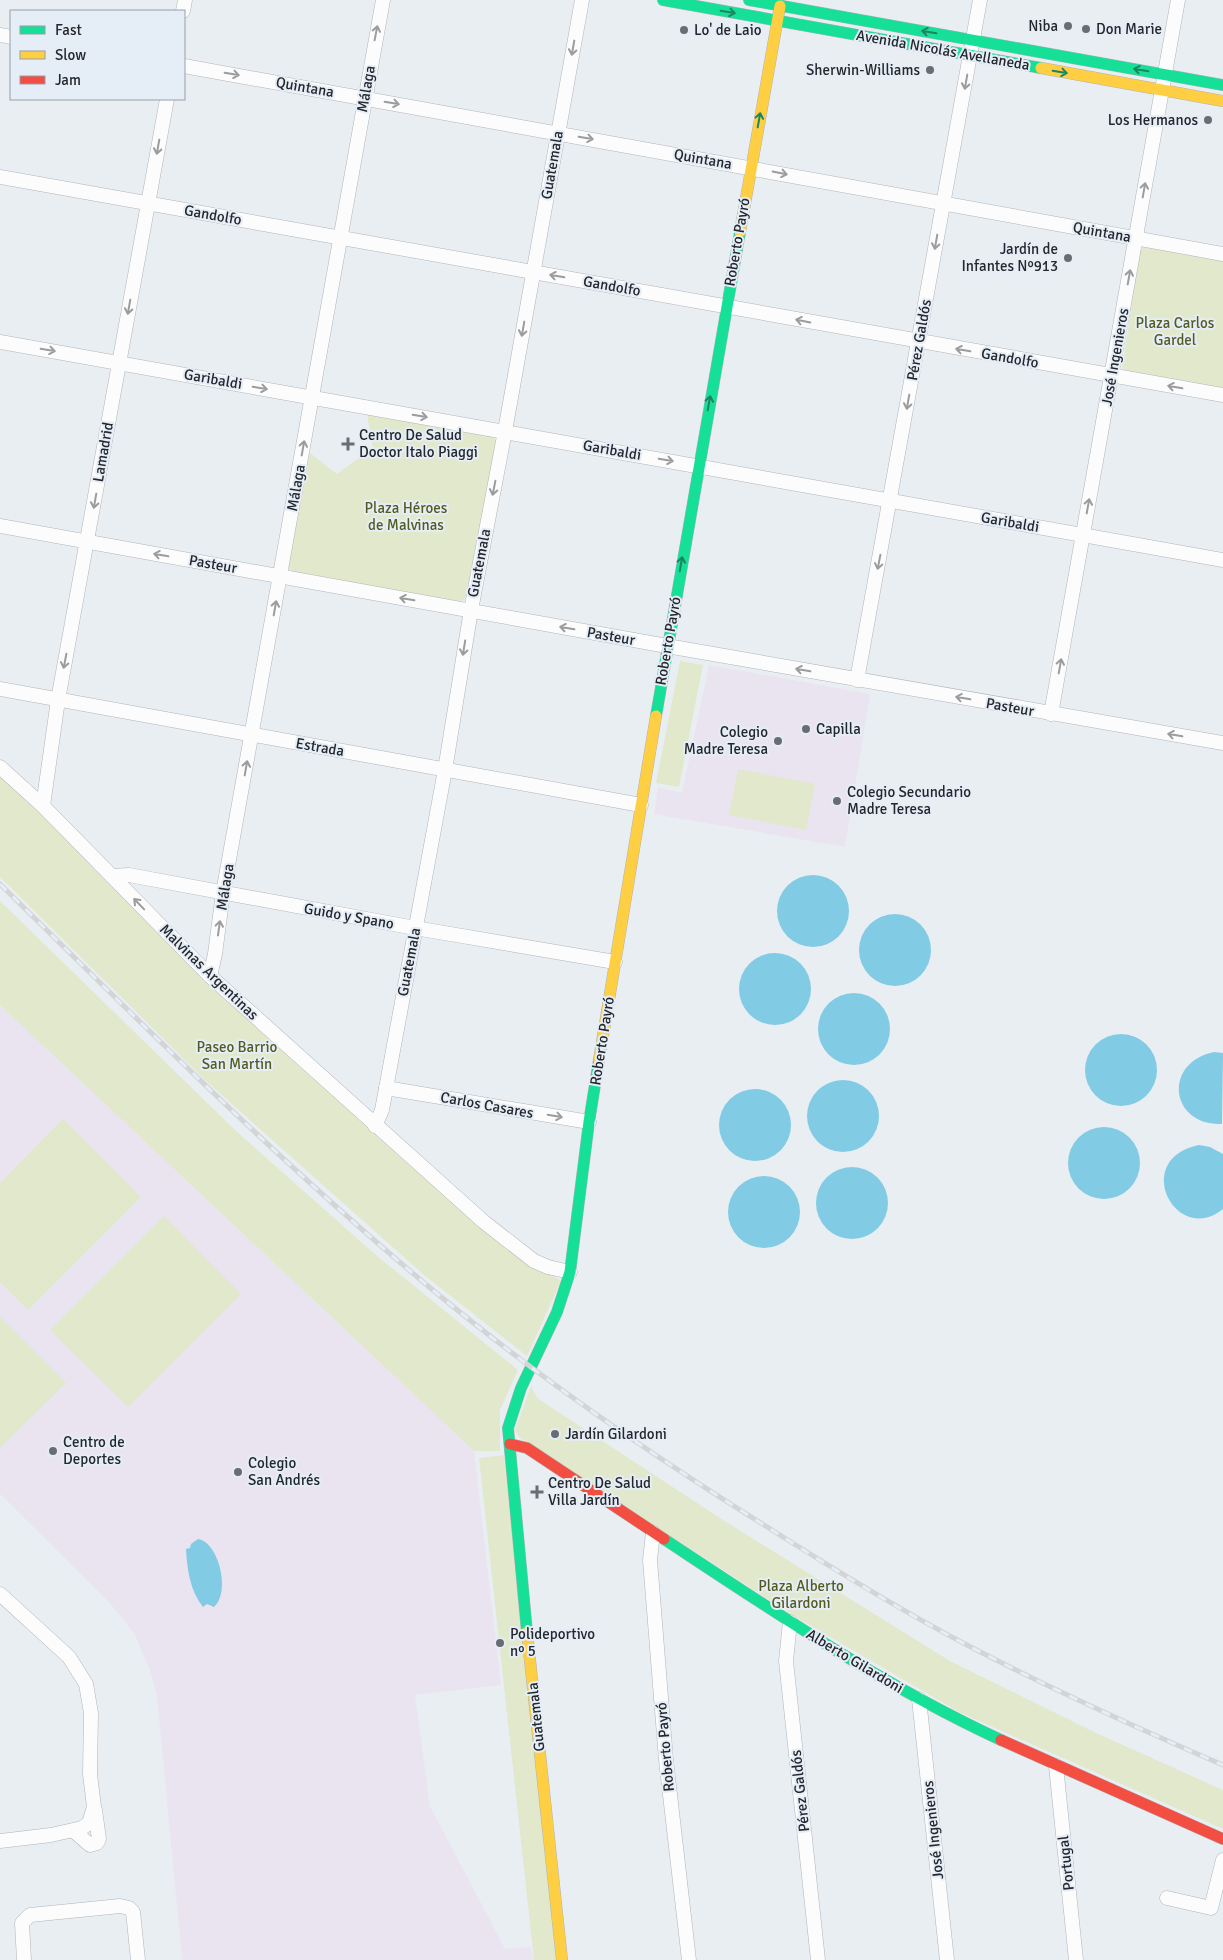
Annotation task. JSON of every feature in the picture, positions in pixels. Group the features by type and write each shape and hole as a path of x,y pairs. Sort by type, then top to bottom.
{"street":[{"name":"Málaga","path":"210,976 223,893 383,0"},
{"name":"Guatemala","path":"375,1126 382,1110 445,770 471,610 505,432 582,0"},
{"name":"Avenida Nicolás Avellaneda","path":"663,0 1223,101"},
{"name":"Avenida Nicolás Avellaneda","path":"748,0 781,3 973,40 1223,84"},
{"name":"Pérez Galdós","path":"857,680 980,0"},
{"name":"José Ingenieros","path":"1051,714 1178,0"},
{"name":"Roberto Payró","path":"559,1306 569,1278 589,1122 667,646 750,168 781,3"},
{"name":"Quintana","path":"185,66 1223,254"},
{"name":"Lamadrid","path":"43,806 58,700 167,100"},
{"name":"Gandolfo","path":"0,177 1223,395"},
{"name":"Garibaldi","path":"0,342 1223,560"},
{"name":"Pasteur","path":"0,526 857,680 1223,743"},
{"name":"Estrada","path":"0,689 641,805"},
{"name":"Malvinas Argentinas","path":"0,767 43,806 210,976 375,1126 511,1244 534,1260 569,1278"},
{"name":"Guido y Spano","path":"112,876 129,875 415,928 615,962"},
{"name":"Carlos Casares","path":"386,1088 589,1122"},
{"name":"Guatemala","path":"559,1306 512,1408 508,1428 562,1960"},
{"name":"Alberto Gilardoni","path":"510,1444 527,1448 790,1622 953,1718 1056,1766 1223,1839"},
{"name":"Roberto Payró","path":"653,1533 650,1560 664,1741 689,1960"},
{"path":"0,1594 70,1657 86,1684 92,1713 90,1774 99,1839 97,1843 90,1845 74,1831"},
{"name":"Pérez Galdós","path":"790,1622 786,1662 818,1960"},
{"name":"José Ingenieros","path":"919,1699 948,1960"},
{"name":"Portugal","path":"1056,1766 1076,1960"},
{"path":"0,1841 74,1831 89,1824 94,1807"},
{"path":"1166,1898 1211,1908 1223,1860"},
{"path":"24,1960 22,1923 30,1915 120,1906 125,1906 133,1912 138,1960"}],"shaded area":[{"name":"Colegio Madre Teresa","path":"709,665 870,694 845,847 654,814 658,787 682,793"},
{"name":"Colegio San Andrés","path":"0,1005 474,1451 501,1685 415,1695 430,1806 505,1949 531,1947 533,1960 182,1960 157,1696 150,1670 135,1635 121,1616 0,1494"}],"green space":[{"name":"Plaza Carlos Gardel","path":"1144,247 1223,260 1223,389 1125,371 1122,367 1140,251"},
{"name":"Plaza Héroes de Malvinas","path":"367,414 488,435 494,438 496,444 466,596 463,600 458,601 296,573 290,569 288,564 310,453 337,474 373,448"},
{"path":"680,661 703,665 679,787 656,783"},
{"path":"738,769 815,784 806,830 729,815"},
{"name":"Paseo Barrio San Martín","path":"0,772 105,874 531,1262 561,1281 527,1356 424,1275 205,1080 0,877"},
{"path":"0,901 236,1131 377,1256 518,1370 500,1410 500,1451 474,1451 0,1005"},
{"path":"63,1119 141,1197 28,1310 0,1282 0,1183"},
{"path":"164,1216 241,1294 128,1407 50,1330"},
{"path":"0,1317 66,1383 0,1448"},
{"name":"Plaza Alberto Gilardoni","path":"531,1386 537,1398 726,1522 950,1661 1096,1733 1223,1790 1223,1829 959,1712 794,1616 521,1439 515,1430"},
{"path":"504,1455 560,1960 534,1960 479,1458"}],"water":[{"path":"806,875 820,875 839,885 849,904 849,918 839,937 820,947 806,947 787,937 777,918 777,904 787,885"},
{"path":"888,914 902,914 921,924 931,943 931,957 921,976 902,986 888,986 869,976 859,957 859,943 869,924"},
{"path":"775,953 789,956 801,963 808,975 811,989 808,1003 801,1015 789,1022 775,1025 761,1022 749,1015 742,1003 739,989 742,975 749,963 761,956"},
{"path":"847,993 861,993 880,1003 890,1022 890,1036 880,1055 861,1065 847,1065 828,1055 818,1036 818,1022 828,1003"},
{"path":"1114,1034 1128,1034 1147,1044 1157,1063 1157,1077 1147,1096 1128,1106 1114,1106 1095,1096 1085,1077 1085,1063 1095,1044"},
{"path":"1214,1052 1223,1053 1222,1124 1205,1122 1192,1115 1183,1105 1179,1093 1180,1080 1186,1068 1197,1058"},
{"path":"836,1080 850,1080 869,1090 879,1109 879,1123 869,1142 850,1152 836,1152 817,1142 807,1123 807,1109 817,1090"},
{"path":"755,1089 769,1092 781,1099 788,1111 791,1125 788,1139 781,1151 769,1158 755,1161 741,1158 729,1151 722,1139 719,1125 722,1111 729,1099 741,1092"},
{"path":"1097,1127 1111,1127 1130,1137 1140,1156 1140,1170 1130,1189 1111,1199 1097,1199 1078,1189 1068,1170 1068,1156 1078,1137"},
{"path":"1199,1145 1210,1147 1223,1154 1223,1209 1206,1218 1190,1217 1177,1209 1167,1196 1164,1181 1167,1166 1178,1153"},
{"path":"845,1167 859,1167 878,1177 888,1196 888,1210 878,1229 859,1239 845,1239 826,1229 816,1210 816,1196 826,1177"},
{"path":"764,1176 778,1179 790,1186 797,1198 800,1212 797,1226 790,1238 778,1245 764,1248 750,1245 738,1238 731,1226 728,1212 731,1198 738,1186 750,1179"},
{"path":"198,1539 205,1542 212,1549 220,1569 222,1591 214,1607 207,1604 203,1607 195,1594 190,1580 186,1549 190,1548 191,1544"}],"railway":[{"path":"0,884 270,1147 382,1247 479,1327 598,1416 722,1499 915,1617 1062,1693 1223,1765"}],"traffic: fast":[{"path":"663,0 1041,68"},
{"path":"749,0 1223,85"},
{"path":"656,716 740,232"},
{"path":"527,1632 508,1428 521,1388 557,1312 570,1272 589,1122 599,1060"},
{"path":"664,1539 829,1646 913,1696 1001,1740"}],"traffic: slow":[{"path":"740,232 780,6"},
{"path":"1041,68 1223,101"},
{"path":"599,1060 656,716"},
{"path":"527,1632 562,1960"}],"traffic: jam":[{"path":"510,1444 527,1448 664,1539"},
{"path":"1001,1740 1223,1839"}],"place":[{"name":"Niba","path":"1068,26"},
{"name":"Don Marie","path":"1086,29"},
{"name":"Lo' de Laio","path":"684,30"},
{"name":"Sherwin-Williams","path":"930,70"},
{"name":"Los Hermanos","path":"1208,120"},
{"name":"Jardín de Infantes Nº913","path":"1068,258"},
{"name":"Centro De Salud Doctor Italo Piaggi","path":"348,444"},
{"name":"Capilla","path":"806,729"},
{"name":"Colegio Madre Teresa","path":"778,741"},
{"name":"Colegio Secundario Madre Teresa","path":"837,801"},
{"name":"Jardín Gilardoni","path":"555,1434"},
{"name":"Centro de Deportes","path":"53,1451"},
{"name":"Colegio San Andrés","path":"238,1472"},
{"name":"Centro De Salud Villa Jardín","path":"537,1492"},
{"name":"Polideportivo nº 5","path":"500,1643"}]}
